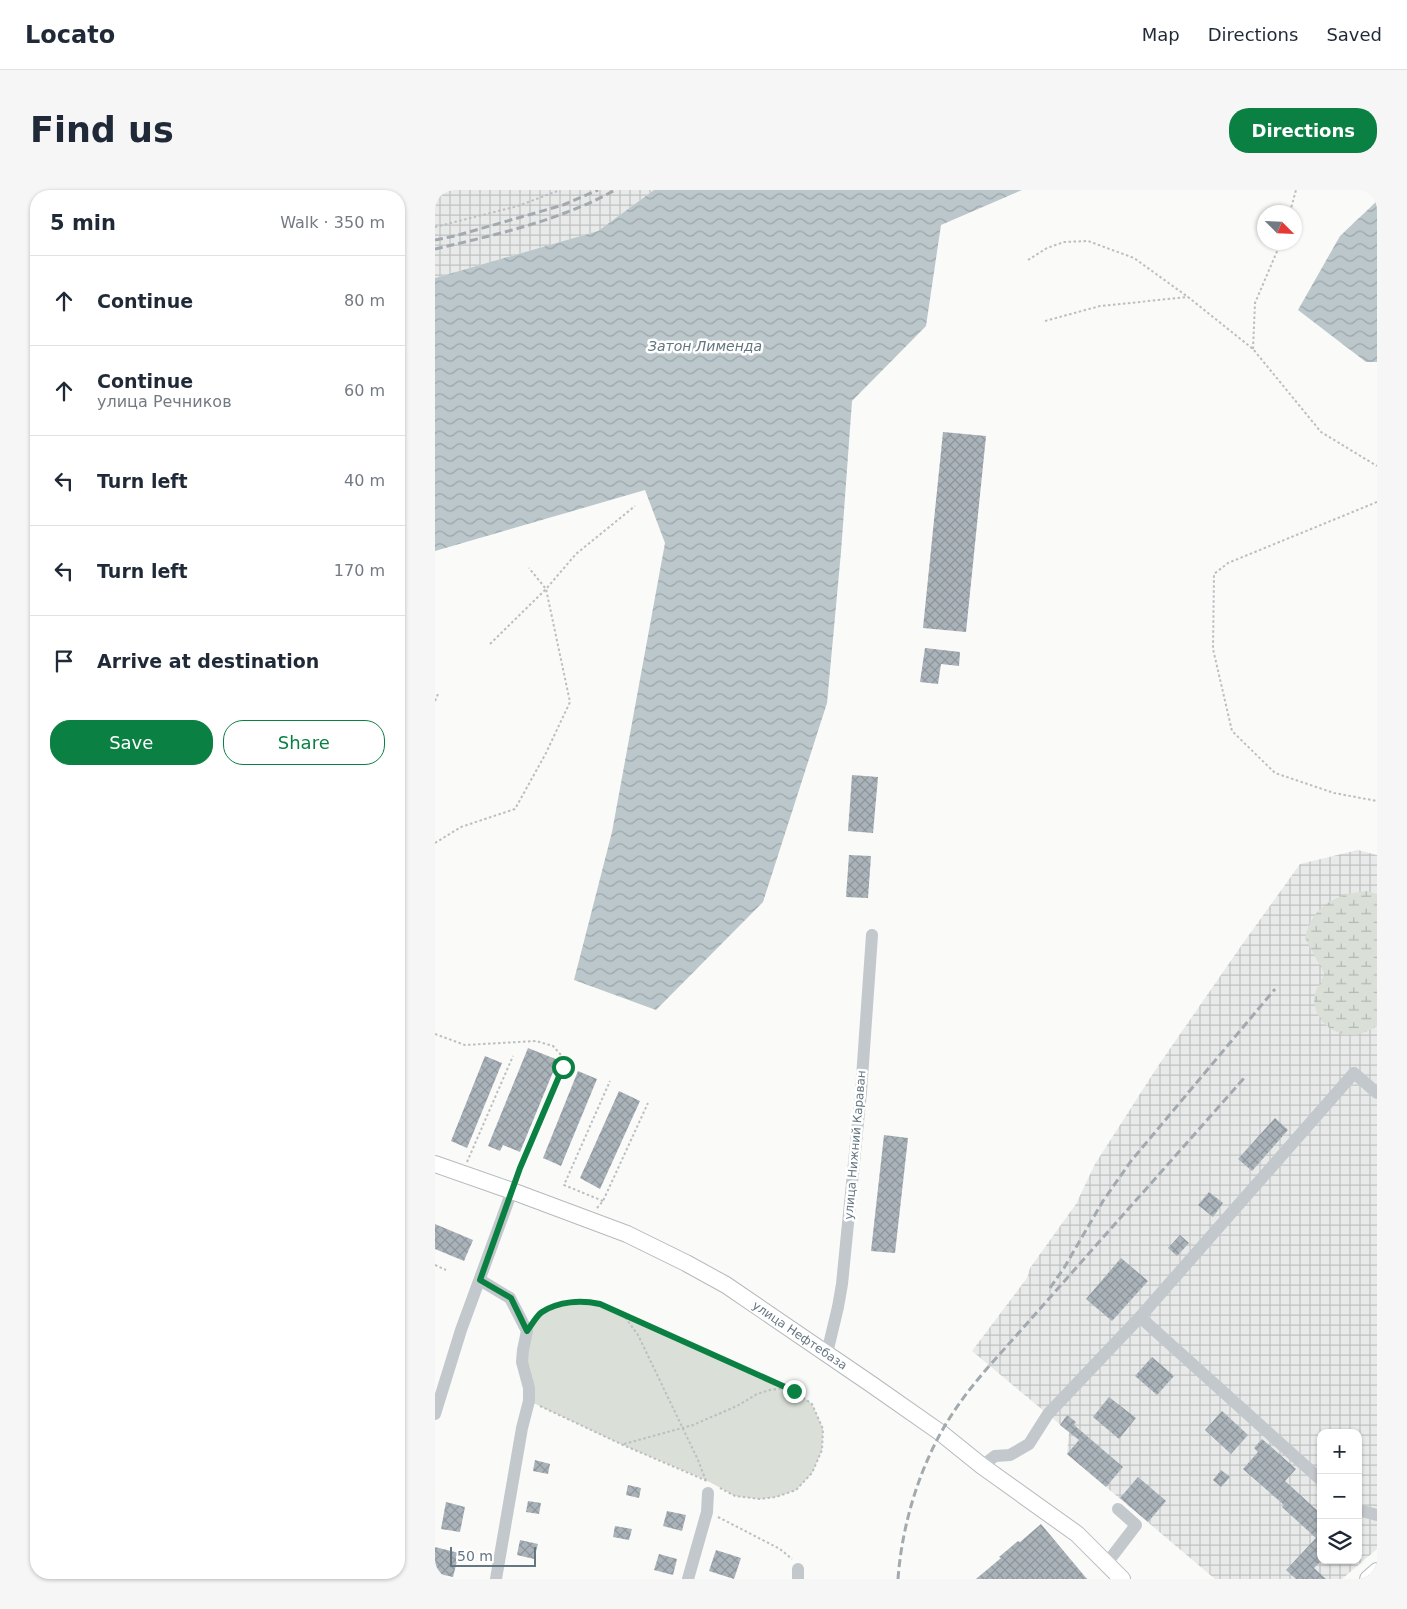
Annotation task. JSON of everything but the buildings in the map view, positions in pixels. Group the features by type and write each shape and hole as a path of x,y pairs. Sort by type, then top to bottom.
{"main road":[{"name":"улица Нефтебаза","path":"435,1164 627,1234 727,1285 941,1434 1077,1534 1122,1579"},
{"path":"1368,1579 1377,1571"}],"street":[{"name":"улица Нижний Караван","path":"827,1353 842,1284 861,1092 872,935"},
{"path":"982,1466 995,1456 1010,1454 1029,1444 1048,1414 1140,1317 1354,1073 1377,1093"},
{"path":"435,1414 461,1330 512,1191"},
{"path":"480,1280 511,1298 527,1331 522,1362 529,1388 529,1401 522,1428 496,1579"},
{"path":"1140,1317 1317,1476"},
{"path":"688,1579 707,1512 707,1487"},
{"path":"1107,1563 1136,1525 1118,1509"},
{"path":"1362,1511 1377,1515"}],"path":[{"path":"435,227 517,206 560,190"},
{"path":"1292,205 1296,190"},
{"path":"1028,260 1047,248 1064,242 1088,241 1134,258 1189,297 1253,349 1321,432 1377,466"},
{"path":"1253,349 1255,303 1278,250"},
{"path":"1045,321 1100,306 1189,297"},
{"path":"1377,502 1228,563 1214,574 1213,648 1232,731 1275,773 1335,792 1377,801"},
{"path":"490,644 546,590 575,554 635,506"},
{"path":"435,843 461,827 515,808 546,753 570,702 546,590 529,568"},
{"path":"435,701 438,694"},
{"path":"435,1034 465,1045 536,1041 553,1046 563,1056 563,1067 512,1191"},
{"path":"462,1173 513,1056"},
{"path":"603,1201 564,1185 609,1081"},
{"path":"587,1219 603,1201 648,1103"},
{"path":"435,1265 445,1270"},
{"path":"527,1331 541,1313 562,1303 591,1302 600,1304 786,1388 812,1404 823,1429 822,1450 812,1473 796,1490 776,1497 760,1499 735,1496 707,1487 529,1401"},
{"path":"622,1313 638,1335 698,1460 707,1487"},
{"path":"623,1445 683,1428 713,1417 757,1394 786,1388"},
{"path":"707,1512 781,1549 792,1559 798,1574"}],"shaded area":[{"path":"435,190 654,190 598,231 435,278"},
{"path":"1358,850 1377,855 1377,1549 1362,1562 1362,1429 1317,1429 1317,1564 1360,1564 1342,1579 1215,1579 1067,1454 1069,1432 972,1351 1027,1278 1030,1268 1076,1204 1095,1164 1156,1069 1300,864"}],"green space":[{"path":"1366,891 1377,894 1377,1026 1363,1033 1348,1035 1328,1027 1319,1017 1314,998 1324,973 1305,938 1314,917 1327,904 1345,895"},
{"path":"591,1302 622,1313 794,1391 812,1404 823,1429 822,1450 812,1473 796,1490 776,1497 760,1499 735,1496 706,1480 623,1445 529,1401 527,1331 541,1313 562,1303"}],"water":[{"name":"Затон Лименда","path":"654,190 1022,190 941,225 926,326 852,401 827,703 763,902 656,1010 574,980 612,832 665,543 645,490 435,551 435,278 598,231"},
{"path":"1377,201 1377,362 1366,362 1298,310 1340,236"}],"railway":[{"path":"435,240 563,205 598,190"},
{"path":"435,249 528,226 595,201 615,190"},
{"path":"1050,1288 1064,1268 1103,1201 1131,1161 1275,989"},
{"path":"898,1579 908,1516 921,1475 929,1456 955,1410 986,1370 1246,1076"}],"route":[{"path":"563,1067 520,1168 480,1280 511,1298 527,1331 541,1313 562,1303 591,1302 600,1304 794,1391"}]}
